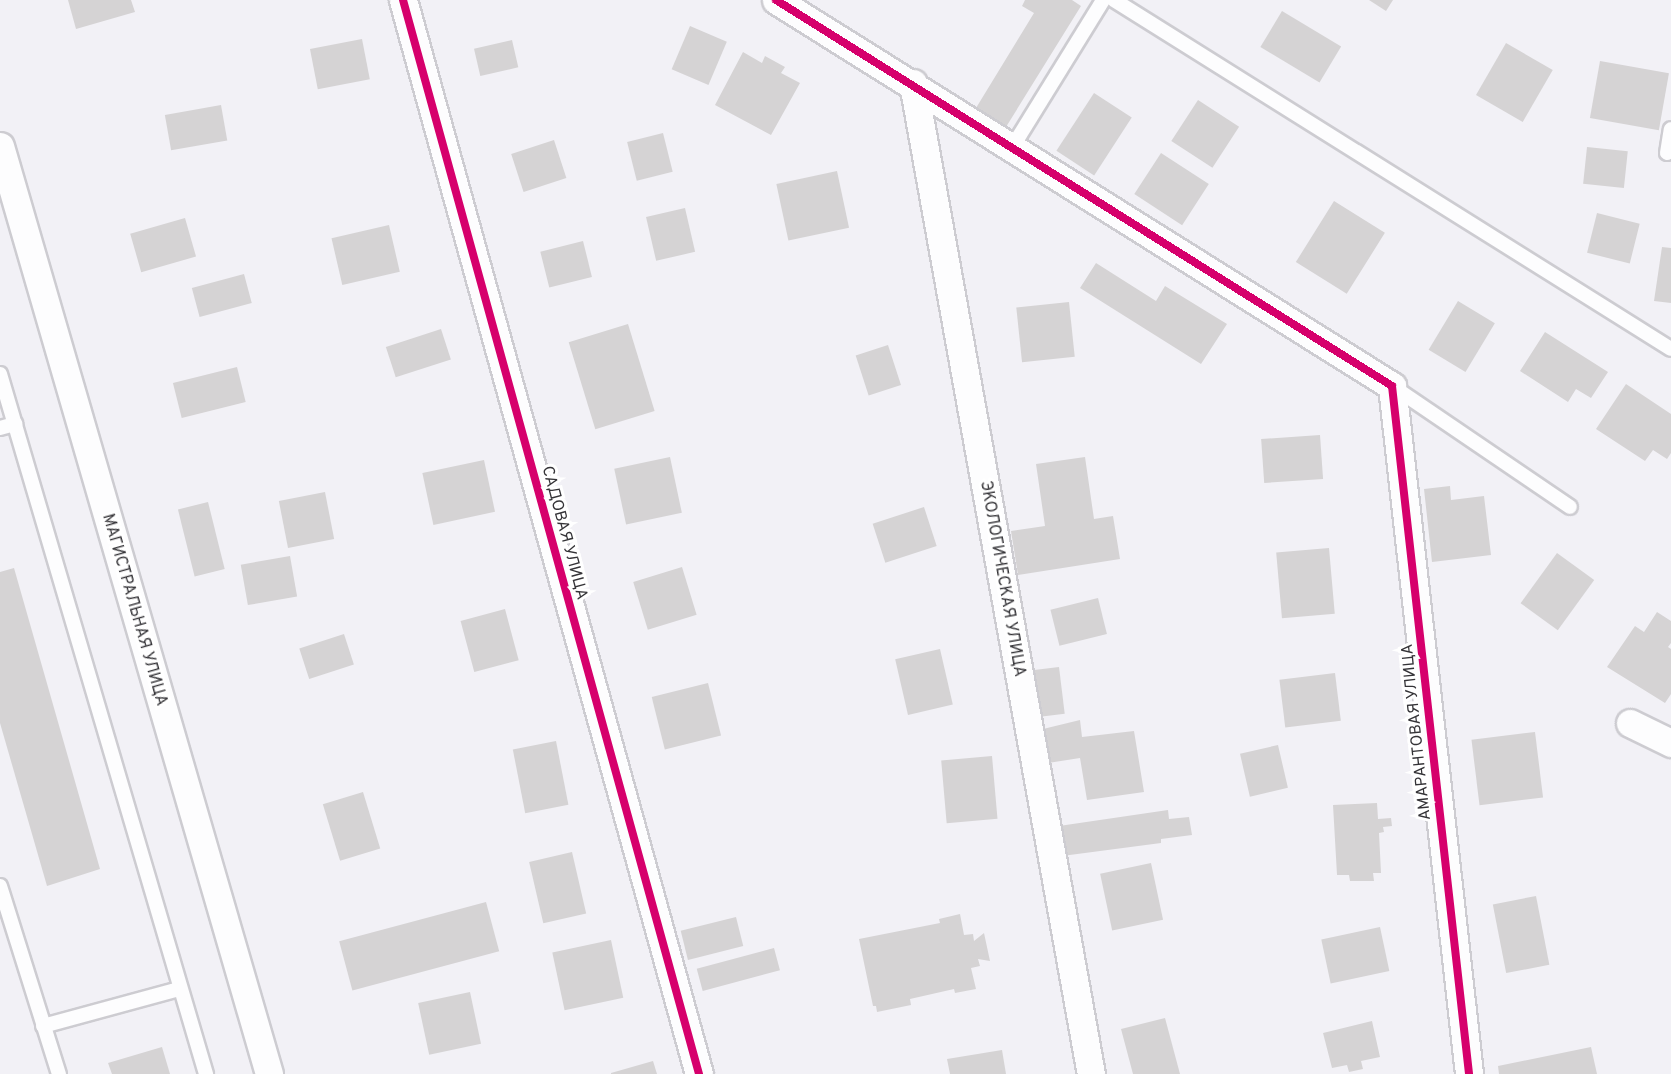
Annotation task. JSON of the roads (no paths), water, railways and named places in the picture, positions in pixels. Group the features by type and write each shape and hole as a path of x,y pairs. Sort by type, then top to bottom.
{"street":[{"name":"САДОВАЯ УЛИЦА","path":"403,0 699,1074"},
{"path":"776,0 913,83 1392,386"},
{"name":"ЭКОЛОГИЧЕСКАЯ УЛИЦА","path":"913,83 1091,1074"},
{"name":"МАГИСТРАЛЬНАЯ УЛИЦА","path":"0,146 270,1074"},
{"name":"АМАРАНТОВАЯ УЛИЦА","path":"1392,386 1468,1074"},
{"path":"1630,723 1671,743"}],"lane":[{"path":"1013,146 1102,0"},
{"path":"1114,0 1671,349"},
{"path":"1666,153 1671,129"},
{"path":"0,374 206,1074"},
{"path":"1392,386 1570,507"},
{"path":"0,428 15,424"},
{"path":"0,886 59,1074"},
{"path":"43,1026 179,988"}]}
